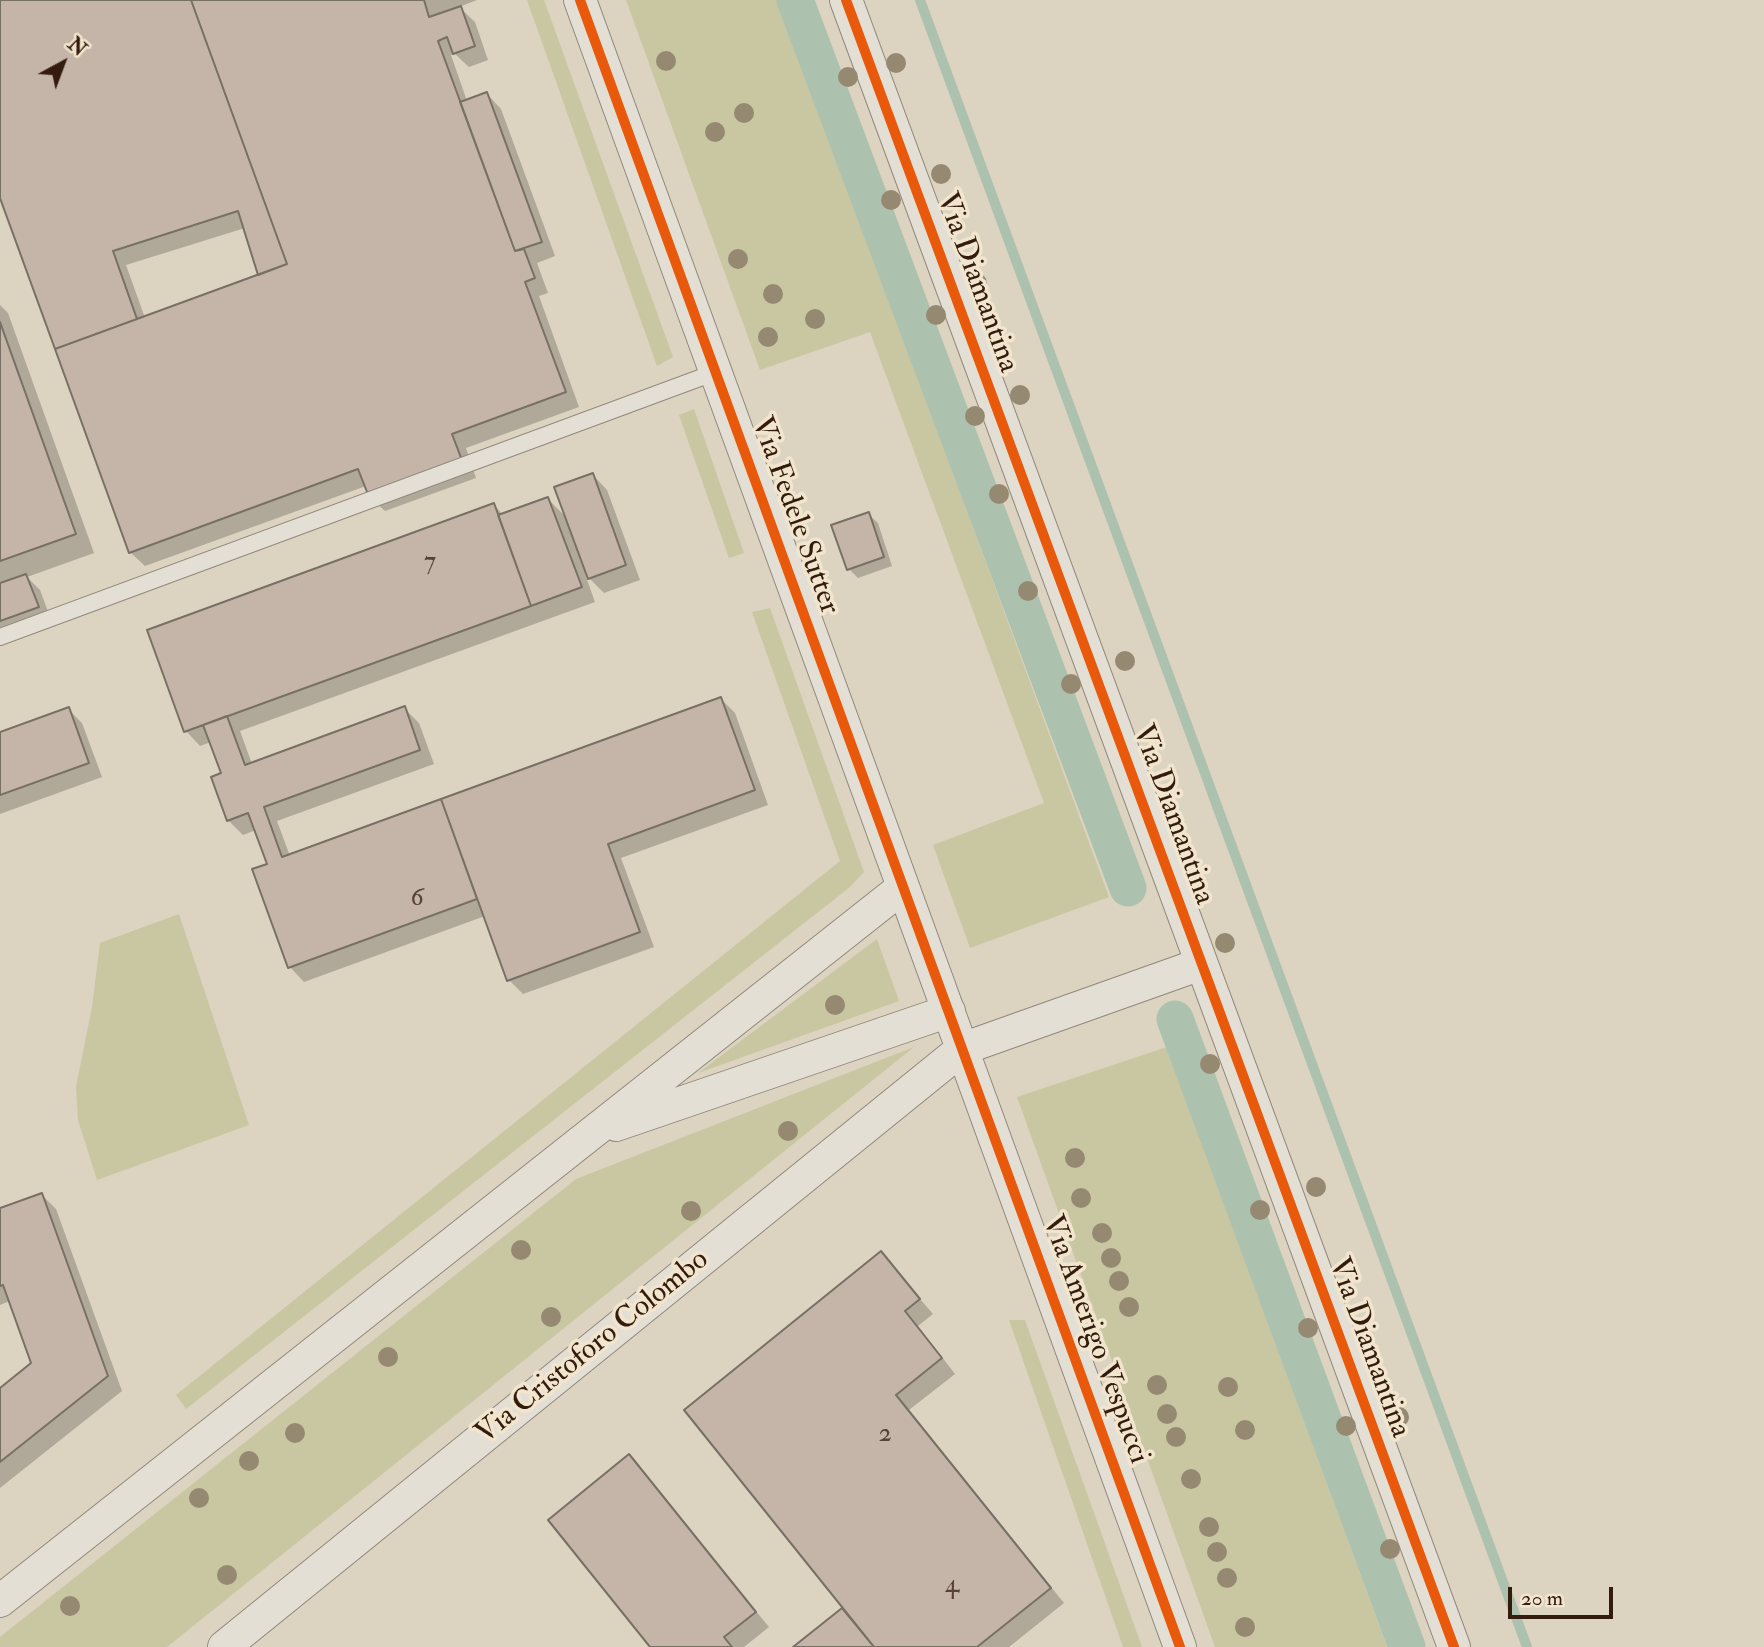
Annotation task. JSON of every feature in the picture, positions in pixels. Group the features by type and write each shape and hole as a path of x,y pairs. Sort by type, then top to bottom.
{"street":[{"name":"Via Fedele Sutter","path":"580,0 962,1049"},
{"name":"Via Diamantina","path":"846,0 1454,1647"},
{"path":"0,1601 903,887"},
{"path":"962,1049 1201,964"},
{"path":"592,1133 949,1011"},
{"name":"Via Cristoforo Colombo","path":"224,1647 962,1049"},
{"name":"Via Amerigo Vespucci","path":"962,1049 1180,1647"}],"lane":[{"path":"0,637 716,372"}],"shaded area":[{"path":"527,0 544,0 673,357 657,366"},
{"path":"626,0 779,0 1109,897 970,948 933,845 1044,803 870,332 760,370"},
{"path":"694,409 744,553 729,558 679,415"},
{"path":"770,608 864,872 850,887 186,1409 176,1395 840,861 752,612"},
{"path":"179,914 249,1125 97,1180 78,1120 76,1087 92,1007 100,943"},
{"path":"877,939 899,1001 698,1073"},
{"path":"914,1047 167,1647 0,1647 0,1637 576,1179"},
{"path":"1167,1047 1387,1647 1215,1647 1017,1097"},
{"path":"1009,1320 1025,1320 1142,1647 1123,1647"}],"building":[{"path":"0,0 191,0 287,264 258,275 238,211 113,251 137,319 55,349 0,198"},
{"path":"191,0 424,0 429,17 461,6 475,46 453,54 447,37 438,41 515,251 524,249 535,278 525,282 566,392 452,434 463,463 369,497 358,469 129,553 55,349 287,264"},
{"path":"487,92 542,242 515,251 460,102"},
{"path":"0,322 76,534 0,561"},
{"path":"593,473 626,565 588,579 554,487"},
{"path":"548,497 582,587 531,606 498,515"},
{"path":"494,503 531,606 184,732 147,630"},
{"path":"869,512 884,557 847,570 831,525"},
{"path":"26,574 39,607 0,621 0,583"},
{"path":"721,697 755,790 608,844 640,932 507,981 441,799"},
{"path":"405,706 420,750 264,807 282,857 441,799 477,899 288,968 252,869 267,864 248,813 227,821 211,777 221,773 203,725 227,716 245,765"},
{"path":"69,707 89,763 0,795 0,732"},
{"path":"42,1193 108,1376 0,1462 0,1388 31,1363 3,1285 0,1286 0,1208"},
{"path":"881,1251 920,1299 905,1311 942,1358 896,1395 1051,1588 977,1647 874,1647 684,1410"},
{"path":"629,1454 756,1612 724,1637 732,1647 650,1647 548,1520"},
{"path":"842,1608 874,1647 793,1647"}],"waterway":[{"path":"795,0 1128,888"},
{"path":"920,0 1527,1647"},
{"path":"1175,1019 1407,1647"}],"cycle path":[{"path":"580,0 1180,1647"},
{"path":"846,0 1454,1647"}]}
